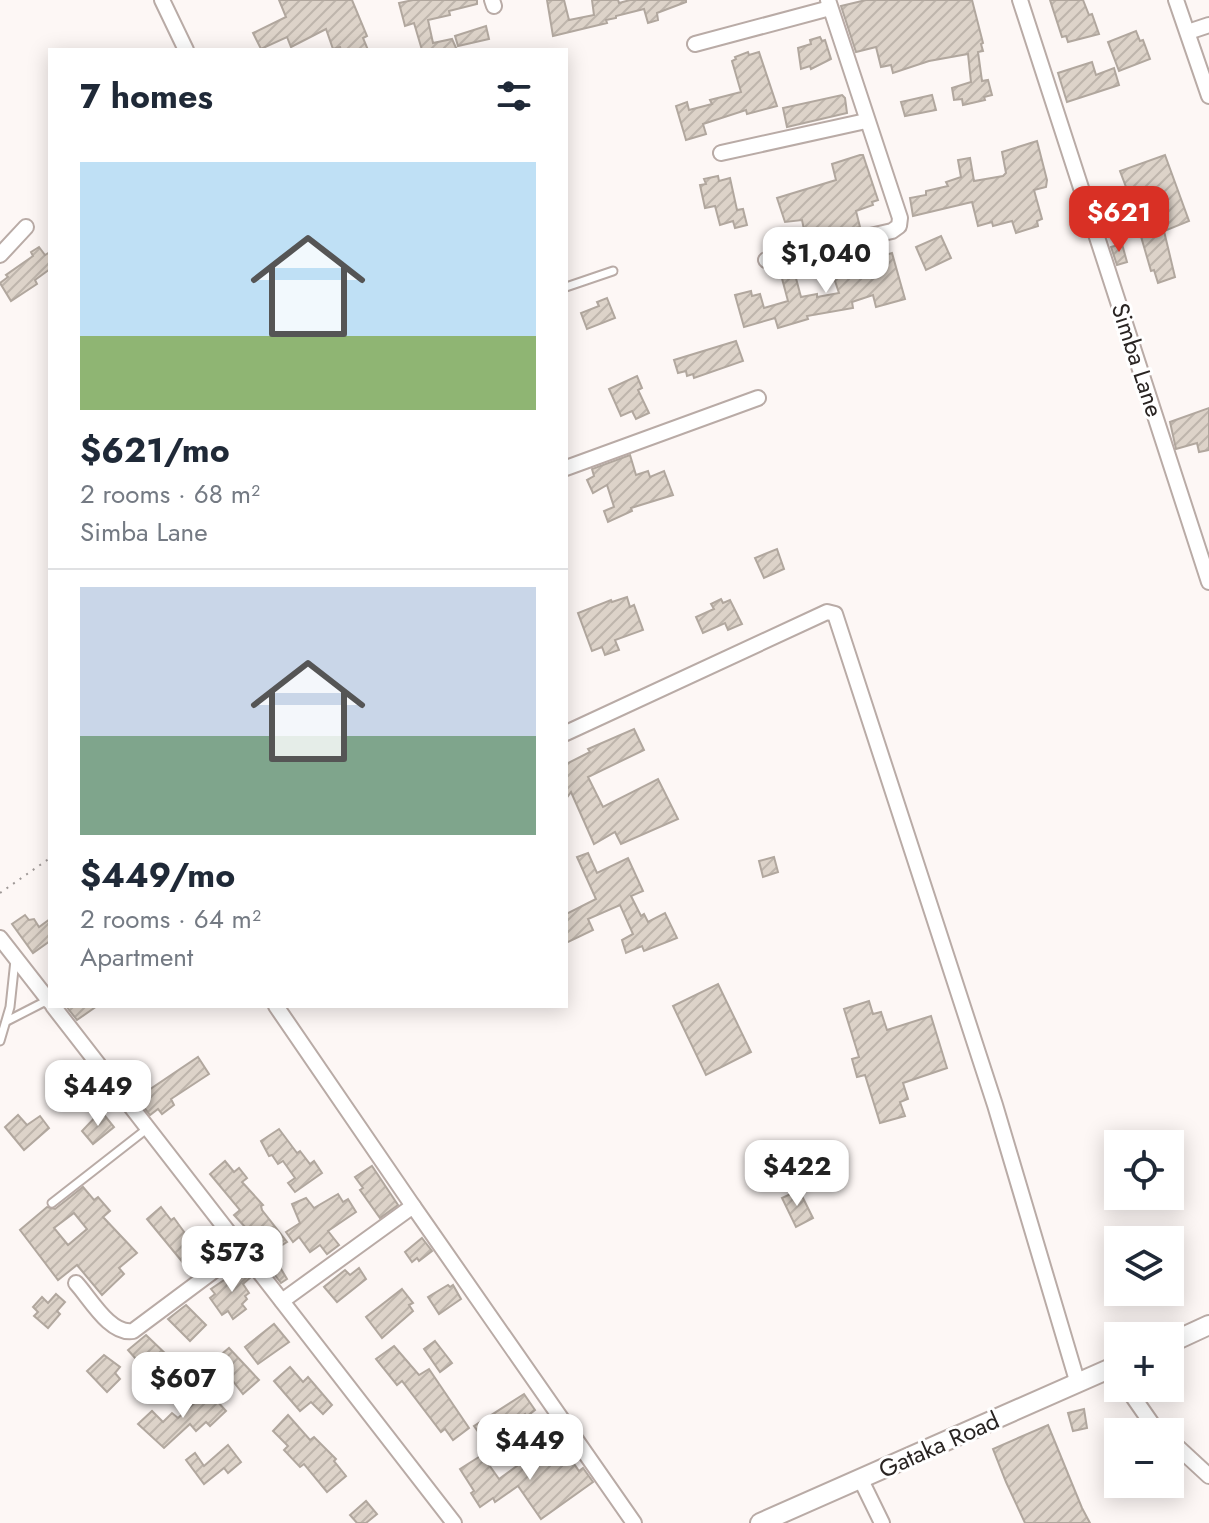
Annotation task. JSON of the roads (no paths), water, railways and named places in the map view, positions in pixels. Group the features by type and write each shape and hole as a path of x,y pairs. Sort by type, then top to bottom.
{"street":[{"path":"162,0 185,48"},
{"name":"Simba Lane","path":"1020,0 1209,582"},
{"path":"1176,0 1209,96"},
{"path":"695,44 829,4 900,218 899,226 892,231 766,260"},
{"path":"1188,32 1209,25"},
{"path":"721,153 866,121"},
{"path":"0,255 26,227"},
{"path":"568,467 758,398"},
{"path":"568,732 827,612 835,614 995,1105 1078,1384"},
{"path":"0,938 48,999"},
{"path":"55,1008 454,1523"},
{"path":"277,1008 634,1523"},
{"path":"282,1301 413,1206"},
{"path":"76,1283 114,1327 126,1333 133,1331 243,1249"},
{"path":"1184,1337 1209,1325"},
{"name":"Gataka Road","path":"760,1523 1104,1373"},
{"path":"1184,1453 1209,1476"},
{"path":"861,1480 882,1523"}],"lane":[{"path":"568,286 613,271"},
{"path":"0,1041 7,1021 16,958"},
{"path":"7,1021 48,1004"},
{"path":"52,1203 148,1128"}]}
